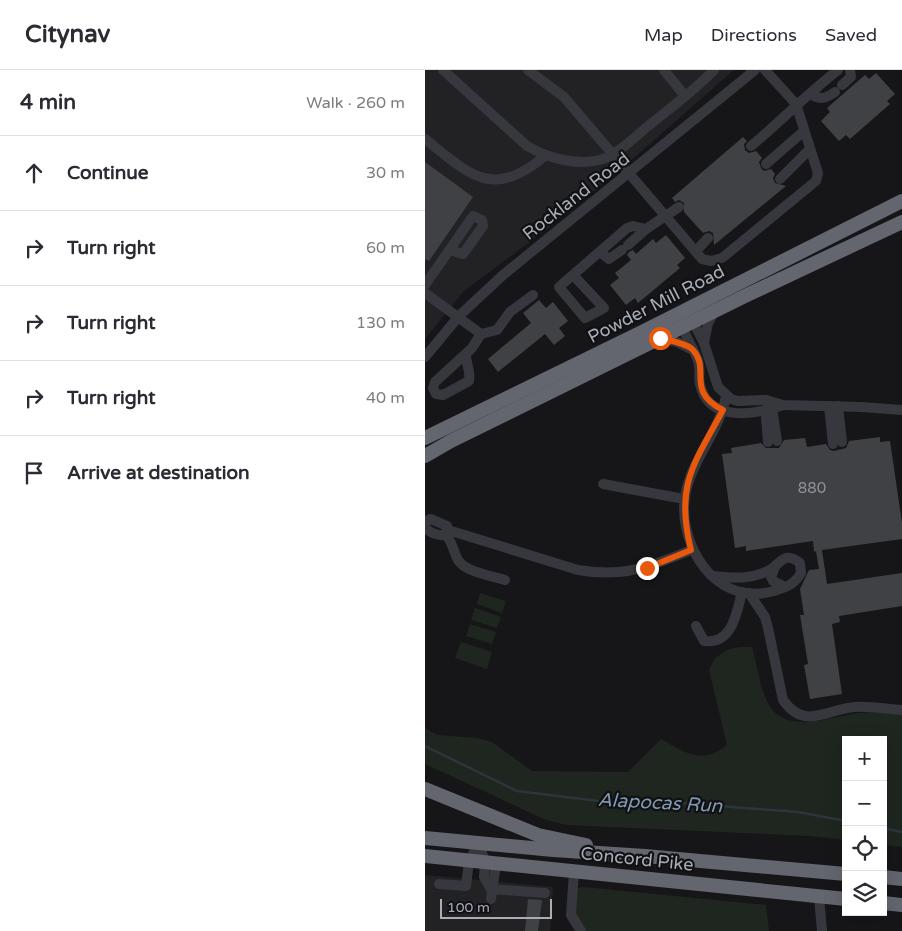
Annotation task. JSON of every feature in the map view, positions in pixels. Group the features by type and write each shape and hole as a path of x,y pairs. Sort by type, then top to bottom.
{"highway":[{"name":"Powder Mill Road","path":"425,438 902,201"},
{"name":"Powder Mill Road","path":"425,456 451,441 715,311 902,222"},
{"path":"425,789 538,835 645,856"},
{"name":"Concord Pike","path":"425,838 842,874"},
{"name":"Concord Pike","path":"425,856 842,899"},
{"path":"887,877 902,879"},
{"path":"887,903 902,905"}],"street":[{"path":"443,70 527,146 545,156 579,161 596,160 613,153 685,96 714,70"},
{"path":"664,70 685,96"},
{"name":"Rockland Road","path":"425,357 459,316 532,252 755,70"},
{"path":"532,71 564,97 702,258 711,260 722,258 816,181 818,173 795,104 765,70"},
{"path":"751,146 779,122 795,104 838,70"},
{"path":"810,94 819,98 826,98 851,77 850,70"},
{"path":"766,164 804,131"},
{"path":"425,139 467,171 483,179 498,180 519,174 545,156"},
{"path":"780,179 810,149"},
{"path":"600,252 609,260 646,229 679,207"},
{"path":"573,275 604,308 585,318 559,287 627,228 633,226 646,229"},
{"path":"696,251 708,238"},
{"path":"425,285 449,250"},
{"path":"425,293 459,316 481,334"},
{"path":"466,355 481,334 497,330 510,312 533,295"},
{"path":"704,343 707,323 715,311"},
{"path":"681,312 688,325 704,343 718,387 726,396 738,401 774,406 833,406 902,410"},
{"path":"688,325 693,350 698,362 700,385 705,397 723,410 741,414 774,406"},
{"path":"660,338 677,342 693,350"},
{"path":"713,576 746,578 761,574 787,558 792,558 799,563 801,572 790,586 764,593 745,592 722,586 713,576 691,550 685,526 684,499 691,470 723,410 726,396"},
{"path":"773,441 774,406"},
{"path":"833,406 837,443"},
{"path":"603,484 684,499"},
{"path":"425,521 431,519 447,526 447,532 459,563 467,568 505,580"},
{"path":"425,527 427,530 441,536 447,532 597,573 627,572 647,568 691,550"},
{"path":"775,567 771,577 775,584 785,587"},
{"path":"696,626 704,642 709,642 722,636 735,621 745,592"},
{"path":"745,592 765,617 783,700 790,710 811,717 853,707 902,710"},
{"path":"439,884 466,886 469,861 479,843"},
{"path":"479,843 490,863 484,878 491,894 545,893"},
{"path":"574,872 571,915 581,931"},
{"path":"819,897 822,931"}],"shaded area":[{"path":"425,70 734,70 635,157 547,229 464,291 425,339"},
{"path":"480,593 506,601 502,613 477,604"},
{"path":"475,608 501,617 497,628 471,620"},
{"path":"470,624 496,632 492,644 466,636"},
{"path":"461,642 492,652 487,669 455,658"},
{"path":"739,647 752,647 766,699 773,711 783,718 808,722 865,712 902,714 902,847 887,845 887,736 842,736 842,840 809,836 566,825 546,820 425,764 425,728 437,735 477,738 492,742 532,771 628,772 661,739 678,749 694,755 701,756 718,751 727,745 709,670 715,658 727,650"},
{"path":"425,875 553,887 550,931 425,931"},
{"path":"584,887 766,905 769,931 585,931 576,916 577,888"}],"building":[{"path":"876,73 895,94 887,101 890,104 850,139 846,135 839,141 821,121 830,112 827,108 865,75 869,79"},
{"path":"743,137 747,141 744,144 745,150 749,153 756,151 762,158 759,162 761,168 764,171 771,169 775,174 773,178 775,183 786,186 714,245 713,233 709,231 703,233 684,212 684,203 679,200 675,202 672,198"},
{"path":"425,162 473,197 429,261 425,259"},
{"path":"666,235 685,258 677,265 680,268 638,303 635,298 626,305 610,285 619,278 615,273 631,260 627,255 629,252 633,250 636,254 653,239 656,243"},
{"path":"539,300 546,308 553,302 568,321 559,328 565,336 554,345 545,334 498,372 488,359 531,323 523,313"},
{"path":"880,437 880,442 890,441 902,523 902,539 822,550 827,584 902,573 902,606 839,616 840,622 832,624 842,694 810,699 804,665 808,664 800,615 804,615 800,589 809,570 819,569 813,541 746,551 746,546 735,548 722,454 732,453 731,448 761,443 766,448 779,448 784,440 805,438 807,447 826,444 830,450 834,451 846,448 849,441"},
{"path":"528,899 542,900 538,931 525,931"}],"waterway":[{"name":"Alapocas Run","path":"425,746 517,791 639,806 667,802 798,812 842,820"},
{"name":"Alapocas Run","path":"887,829 902,832"}],"route":[{"path":"647,568 691,550 685,526 684,496 686,485 691,470 723,410 705,397 700,385 698,362 693,350 677,342 660,338"}]}
